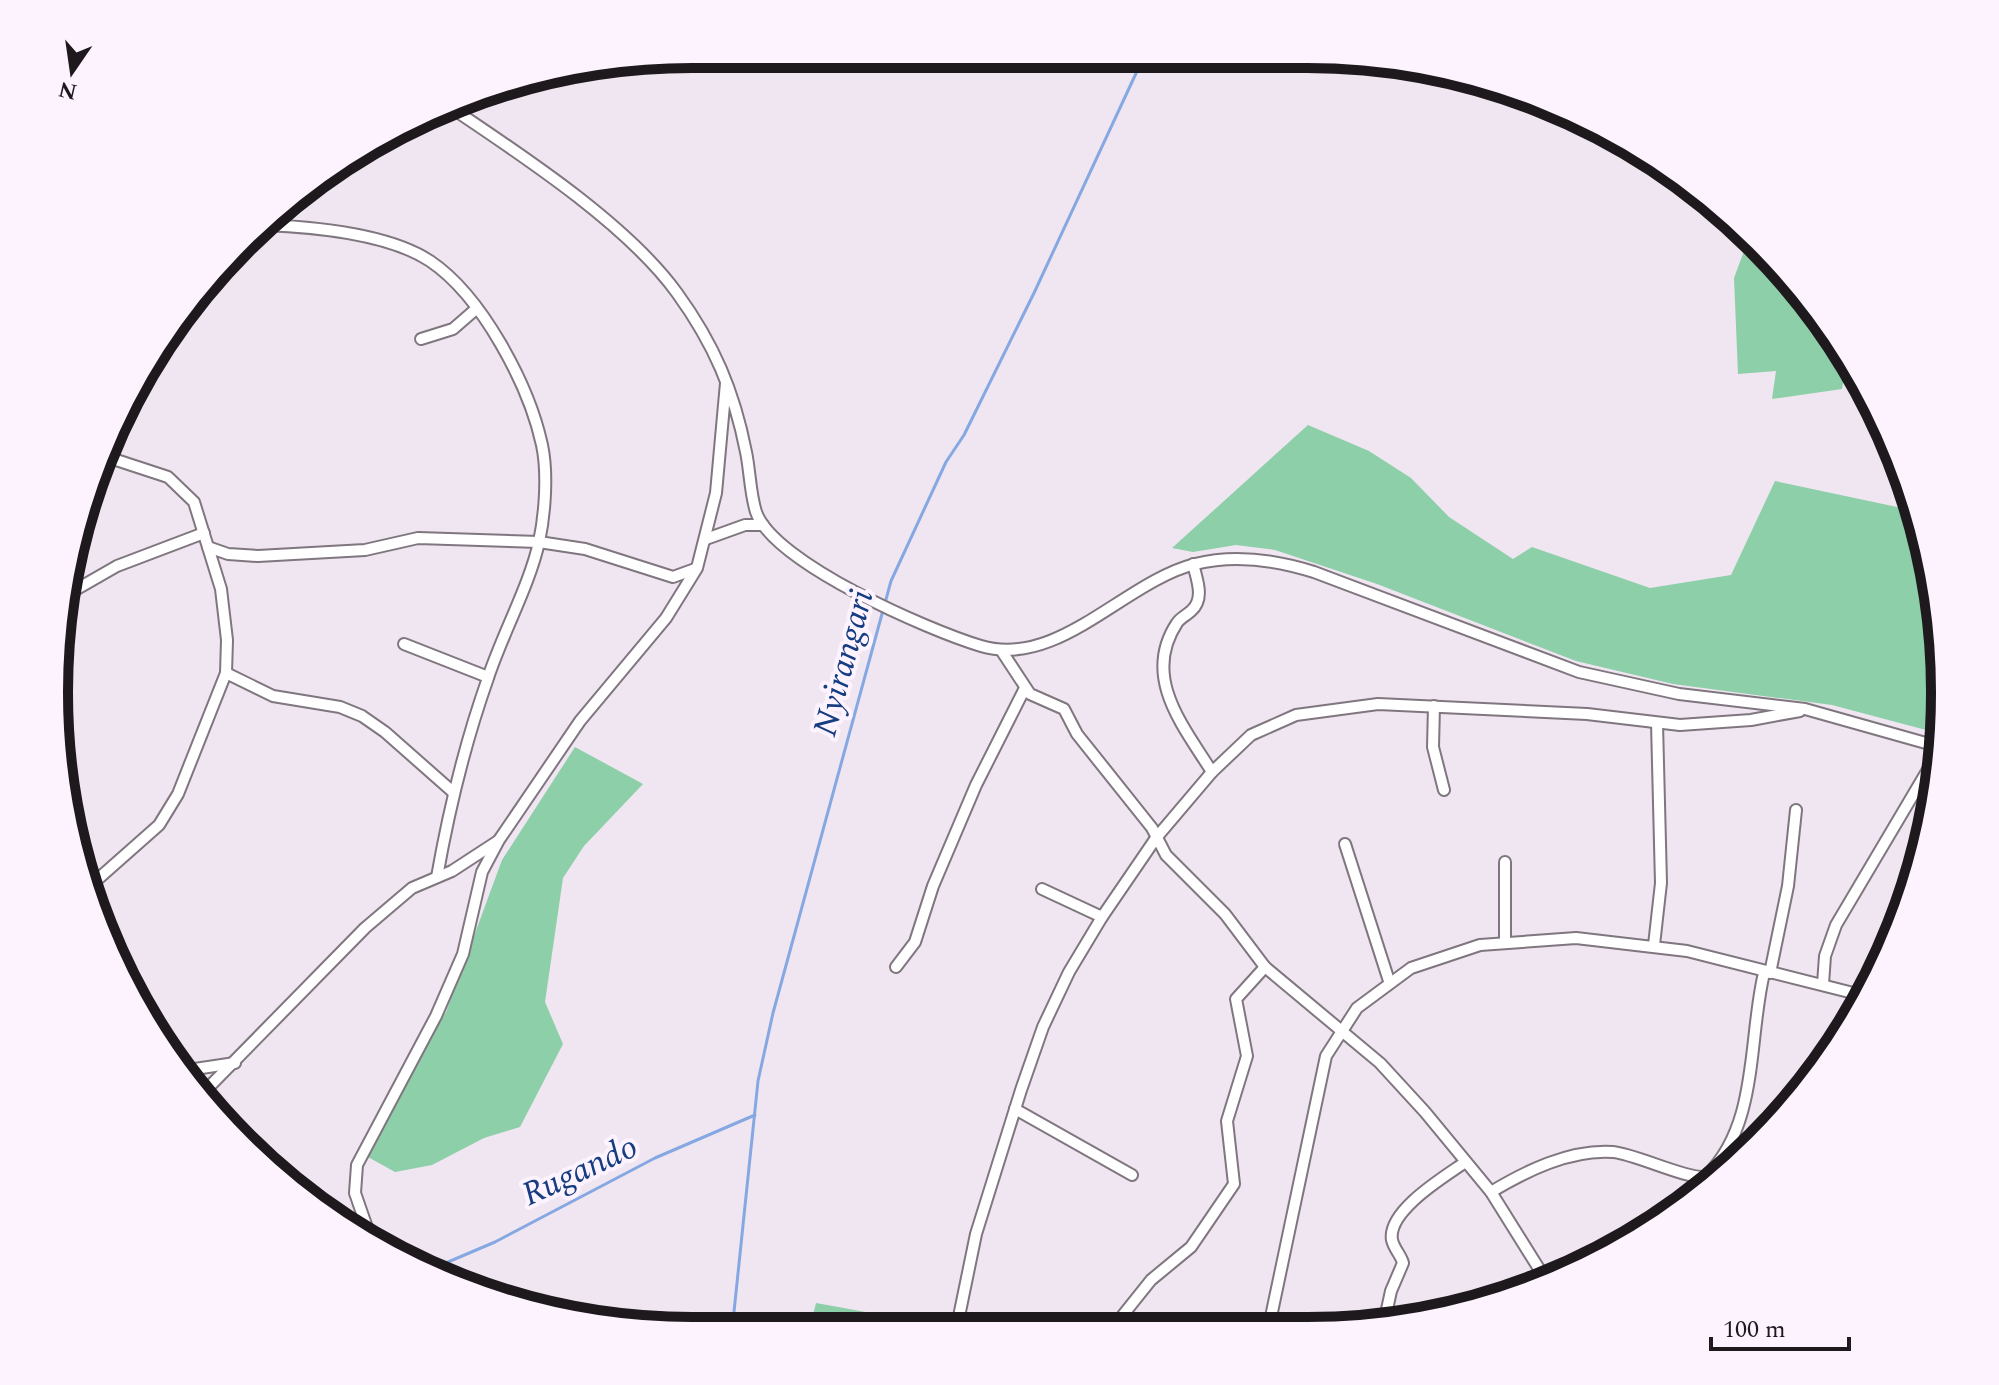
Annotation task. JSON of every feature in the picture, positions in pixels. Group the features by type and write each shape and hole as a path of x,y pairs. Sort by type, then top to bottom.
{"street":[{"path":"460,114 578,198 629,243 675,290 727,376 747,455 756,510 763,525 782,546 878,603 926,626 1001,650 1041,645 1193,564 1243,559 1293,566 1579,672 1679,694 1805,709 1929,746"},
{"path":"278,226 327,231 405,251 430,261 476,309 494,333 516,374 542,444 544,466 539,542 488,677 453,792 437,877"},
{"path":"421,339 453,329 476,309"},
{"path":"366,1224 355,1193 357,1165 436,1016 463,954 475,891 499,840 589,709 666,618 697,568 716,493 727,376"},
{"path":"97,880 159,825 178,794 226,673 221,589 194,502 168,477 114,459"},
{"path":"706,539 745,525 763,525"},
{"path":"77,589 117,566 204,533"},
{"path":"208,547 228,554 258,556 365,550 418,538 539,542 585,549 673,577 688,574 697,568"},
{"path":"1193,564 1200,599 1195,609 1177,622 1163,670 1165,691 1175,715 1212,772"},
{"path":"404,644 488,677"},
{"path":"1001,650 1033,697 1064,709 1077,734 1166,855 1225,914 1265,967 1380,1063 1491,1192 1540,1271"},
{"path":"226,673 287,701 340,707 362,716 385,732 453,792"},
{"path":"896,967 915,942 933,886 976,785 1025,688"},
{"path":"959,1317 976,1234 1015,1109 1043,1027 1069,972 1156,838 1212,772 1251,735 1296,715 1378,704 1587,714 1657,723 1719,724 1805,709"},
{"path":"1434,706 1433,747 1444,790"},
{"path":"1654,945 1661,883 1657,723"},
{"path":"1823,984 1825,956 1836,925 1926,771"},
{"path":"1717,1163 1726,1152 1737,1126 1749,1077 1767,973 1788,886 1796,810"},
{"path":"209,1087 237,1063 365,928 415,885 437,877 499,840"},
{"path":"1345,844 1389,981"},
{"path":"1505,862 1505,941"},
{"path":"1042,889 1102,917"},
{"path":"1271,1317 1318,1082 1340,1029 1357,1008 1389,981 1431,960 1505,941 1576,938 1687,951 1854,993"},
{"path":"1125,1317 1141,1292 1191,1247 1231,1191 1236,1174 1227,1121 1247,1056 1236,999 1265,967"},
{"path":"194,1069 237,1063"},
{"path":"1015,1109 1132,1175"},
{"path":"1491,1192 1527,1172 1590,1152 1630,1155 1689,1177 1701,1176"},
{"path":"1386,1312 1403,1263 1392,1242 1395,1223 1420,1196 1464,1163"}],"green space":[{"path":"1745,248 1802,312 1826,346 1848,381 1843,383 1842,389 1772,399 1776,371 1738,374 1734,278"},
{"path":"1308,425 1369,451 1411,478 1449,517 1513,559 1532,547 1650,588 1731,575 1775,481 1903,508 1926,611 1930,652 1930,722 1926,730 1832,705 1673,684 1576,661 1377,584 1275,550 1236,545 1193,552 1172,548"},
{"path":"575,747 643,784 584,846 563,878 545,1002 563,1044 520,1127 484,1138 432,1165 395,1172 368,1157 397,1094 446,1012 502,860"},
{"path":"816,1303 893,1317 812,1317"}],"waterway":[{"name":"Nyirangari","path":"733,1317 758,1081 773,1013 891,581 946,462 964,435 1034,293 1138,68"},
{"name":"Rugando","path":"443,1264 495,1242 655,1158 755,1115"}]}
